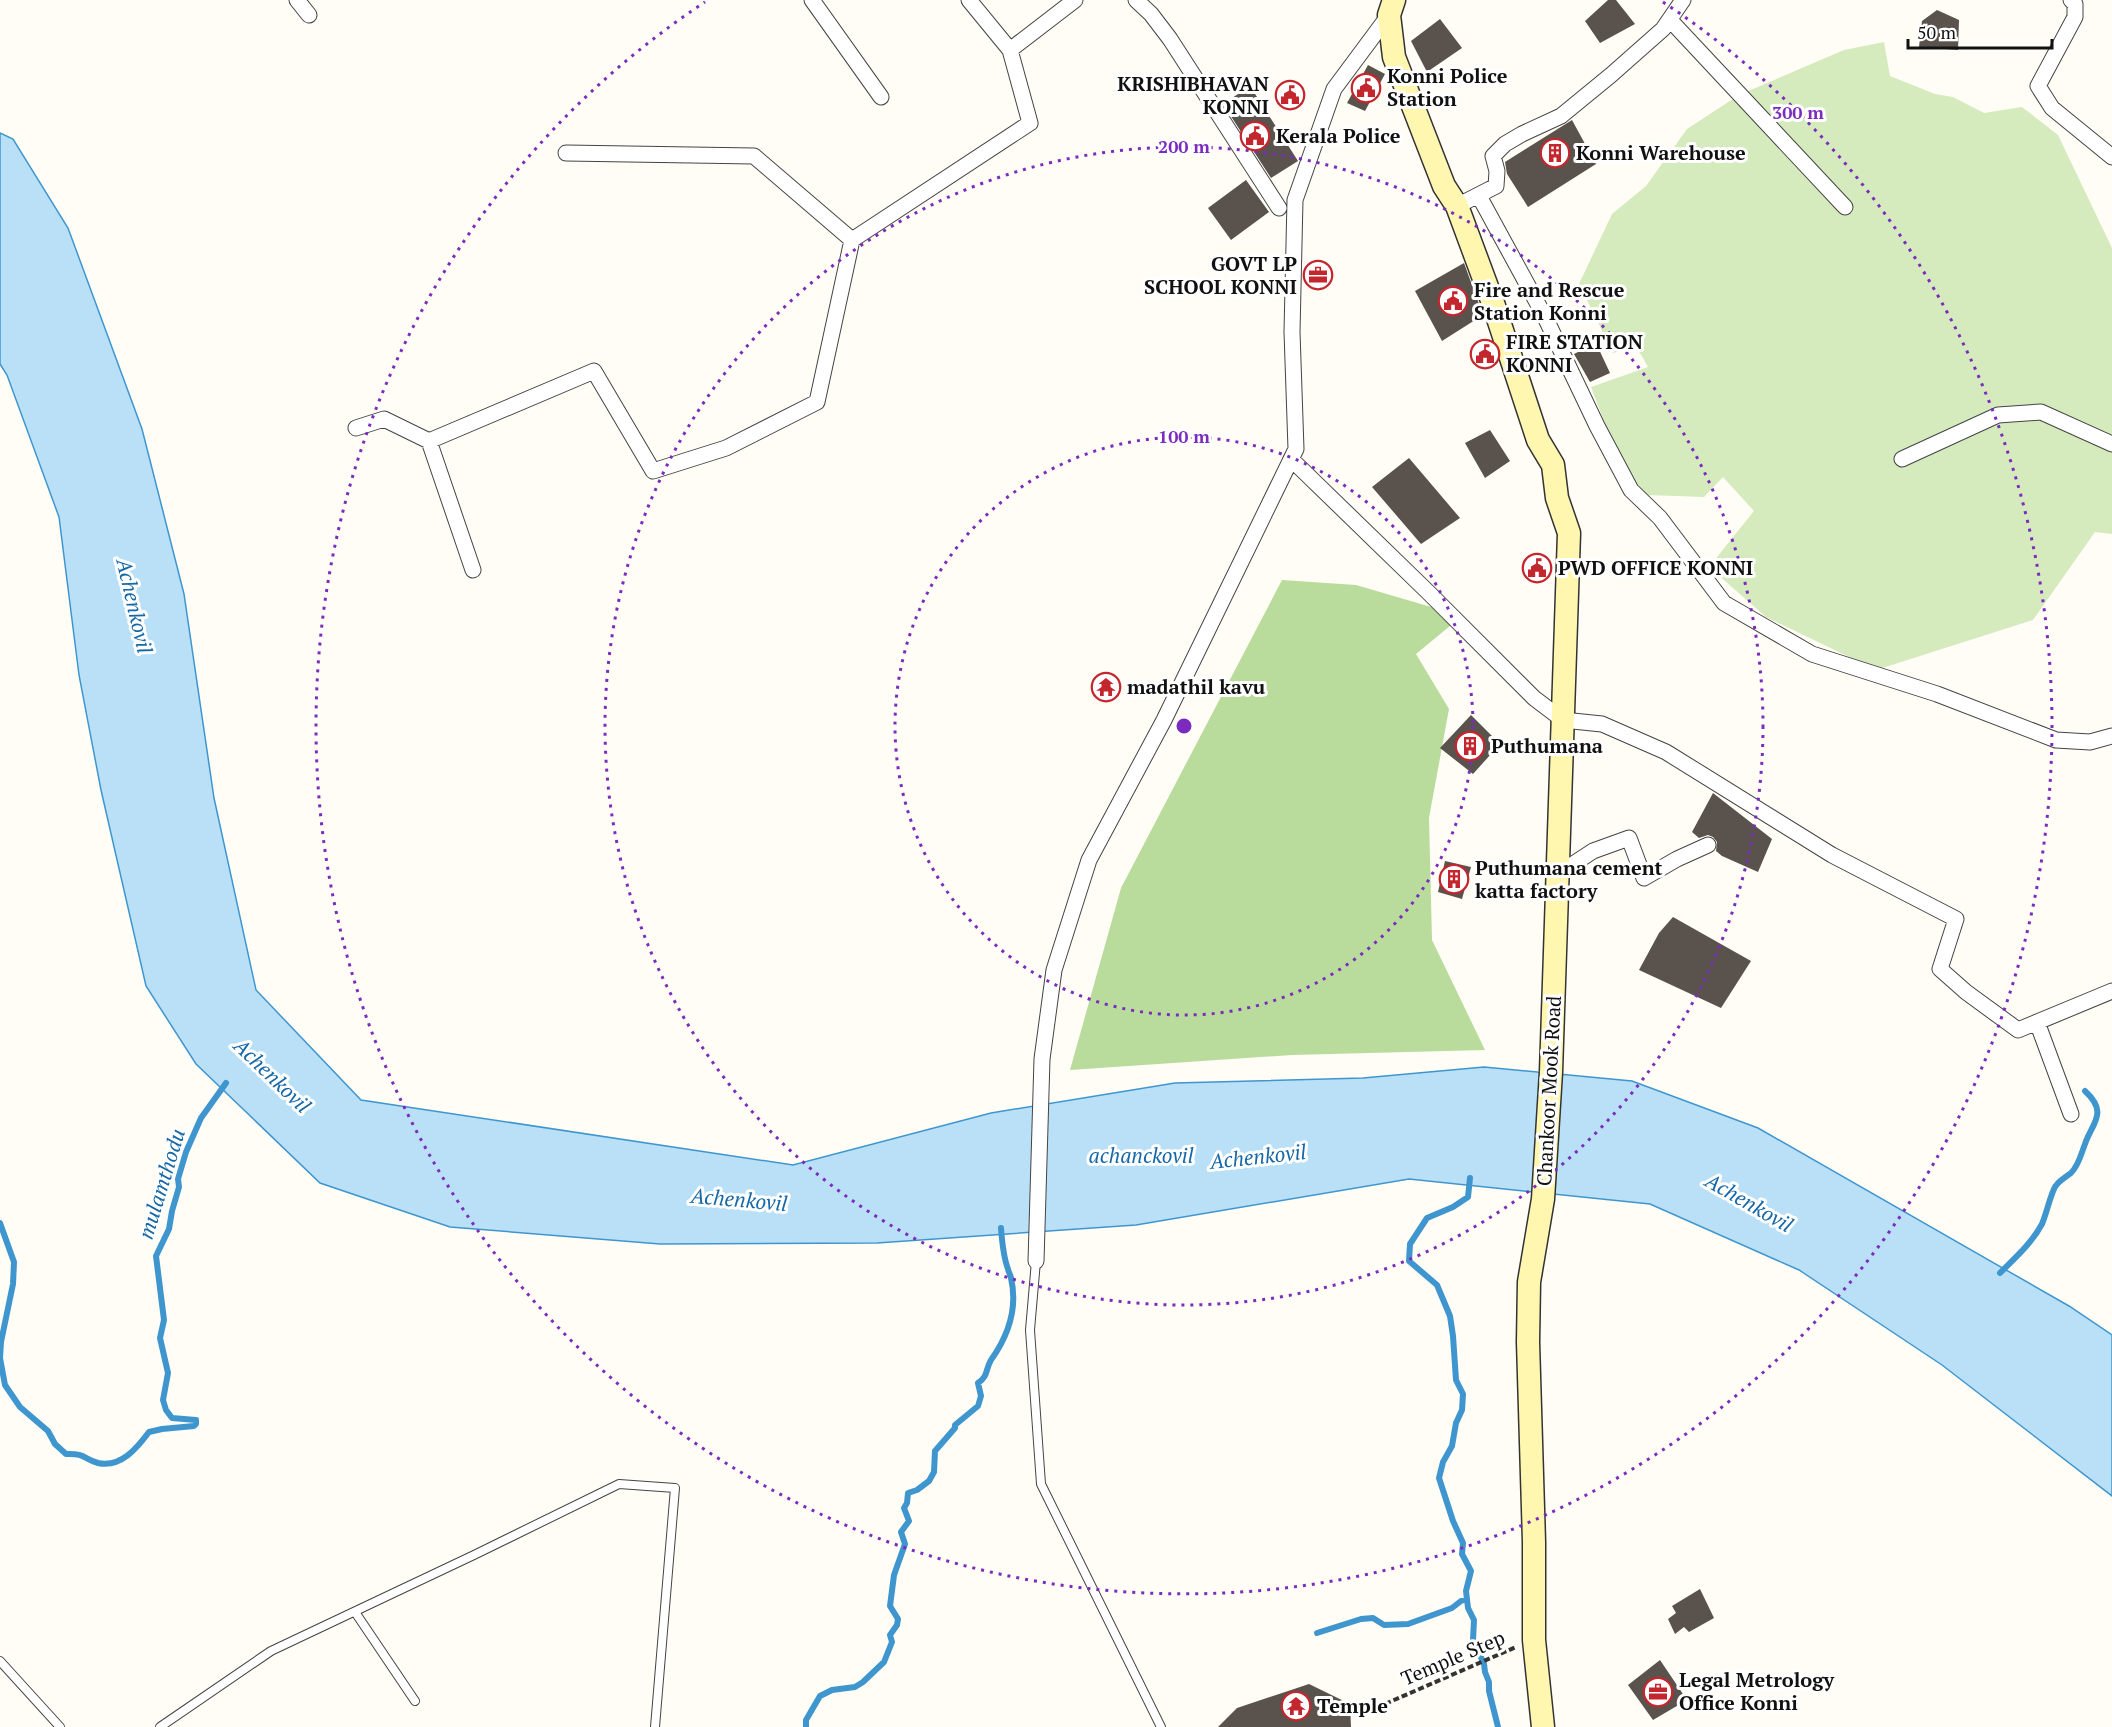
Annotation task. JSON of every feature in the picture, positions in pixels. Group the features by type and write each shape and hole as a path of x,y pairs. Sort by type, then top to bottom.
{"main road":[{"name":"Chankoor Mook Road","path":"1391,8 1394,57 1444,186 1457,206 1493,303 1538,441 1553,465 1557,498 1569,533 1551,1072 1543,1199 1528,1282 1534,1542 1533,1640 1542,1727"}],"street":[{"path":"297,0 309,15"},
{"path":"812,0 881,97"},
{"path":"429,441 594,371 653,471 726,448 817,402 852,240 1030,123 1010,50 969,0"},
{"path":"1010,50 1075,0"},
{"path":"1136,0 1151,14 1170,39 1279,208"},
{"path":"1457,206 1496,186 1497,171 1493,156 1505,144 1561,116 1663,29 1683,0"},
{"path":"2071,0 2075,4 2075,17 2038,86 2052,108 2112,157"},
{"path":"1036,1261 1042,1059 1054,970 1089,860 1164,720 1296,449 1292,332 1294,200 1334,89 1391,8"},
{"path":"1670,20 1845,207"},
{"path":"566,153 754,156 852,240"},
{"path":"1479,196 1545,317 1597,426 1631,490 1660,518 1724,603 1812,654 1937,694 2056,740 2090,742 2112,736"},
{"path":"1902,459 1998,415 2041,412 2112,444"},
{"path":"356,428 384,419 429,441 473,570"},
{"path":"1291,459 1430,592 1534,698 1563,720 1602,724 1666,752 1832,855 1956,919 1940,969 1966,992 2018,1030 2112,991"},
{"path":"1558,874 1593,850 1629,838 1644,878 1708,845"},
{"path":"2037,1022 2071,1114"}],"lane":[{"path":"1036,1261 1030,1330 1041,1484 1161,1727"},
{"path":"160,1727 271,1651 619,1484 675,1488 655,1727"},
{"path":"355,1612 415,1701"},
{"path":"0,1661 60,1727"}],"path":[{"name":"Temple Step","path":"1350,1704 1378,1707 1533,1640"}],"green space":[{"path":"1884,42 1890,76 1935,94 1953,97 1984,113 2022,107 2058,135 2112,248 2112,534 2095,532 2033,620 1876,670 1766,617 1709,567 1754,511 1723,477 1704,497 1647,495 1625,476 1591,387 1648,367 1636,346 1613,353 1579,284 1612,214 1646,186 1687,129 1739,95 1844,50"},
{"path":"1282,580 1356,585 1462,616 1416,654 1449,709 1429,818 1432,940 1485,1050 1292,1055 1070,1070 1121,888"}],"water":[{"name":"achanckovil","path":"0,133 13,139 68,228 142,429 184,594 214,798 256,990 361,1100 793,1165 991,1113 1175,1083 1363,1078 1484,1067 1632,1081 1758,1128 2069,1306 2112,1335 2112,1496 1942,1365 1799,1270 1650,1204 1409,1179 1136,1225 877,1243 660,1244 450,1227 320,1183 196,1064 146,986 101,790 79,675 59,517 7,375 0,364"}],"building":[{"path":"1608,0 1616,0 1635,24 1600,43 1585,21"},
{"path":"1937,10 1959,20 1958,50 1919,47 1922,21"},
{"path":"1440,19 1462,48 1427,72 1411,41"},
{"name":"Konni Police Station","path":"1368,65 1385,74 1365,111 1347,103"},
{"name":"Kerala Police","path":"1250,86 1298,161 1271,178 1223,104"},
{"name":"Konni Warehouse","path":"1572,120 1596,164 1528,207 1507,174 1505,162"},
{"path":"1246,180 1269,212 1231,240 1208,208"},
{"name":"Fire and Rescue Station Konni","path":"1464,263 1483,315 1442,341 1415,291"},
{"path":"1596,343 1610,373 1590,382 1574,354"},
{"path":"1490,430 1510,461 1485,478 1465,443"},
{"path":"1409,458 1460,518 1421,544 1372,487"},
{"name":"Puthumana","path":"1471,715 1500,744 1473,774 1440,748"},
{"path":"1713,793 1772,839 1758,872 1722,856 1716,851 1717,842 1713,837 1708,835 1699,838 1692,832"},
{"name":"Puthumana cement katta factory","path":"1445,861 1471,867 1462,899 1438,892"},
{"path":"1673,917 1751,961 1721,1008 1639,970 1659,933"},
{"path":"1700,1589 1714,1618 1689,1632 1684,1627 1675,1634 1668,1619 1676,1613 1672,1606"},
{"name":"Legal Metrology Office Konni","path":"1660,1660 1687,1700 1653,1720 1628,1685"},
{"name":"Temple","path":"1309,1684 1350,1704 1351,1727 1218,1727 1237,1708"}],"waterway":[{"name":"mulamthodu","path":"0,1223 14,1262 13,1284 1,1342 0,1358 5,1385 20,1407 48,1431 55,1444 66,1454 81,1455 98,1463 114,1463 128,1455 149,1432 194,1426 196,1420 172,1418 163,1400 168,1373 160,1338 164,1320 156,1256 169,1229 179,1187 178,1179 186,1152 201,1118 226,1083"},
{"path":"2000,1273 2033,1238 2042,1224 2055,1186 2071,1173 2078,1163 2097,1118 2096,1106 2085,1091"},
{"path":"1470,1178 1468,1197 1453,1207 1427,1218 1410,1244 1409,1261 1437,1285 1450,1316 1456,1380 1463,1394 1462,1410 1456,1423 1452,1446 1443,1462 1439,1478 1463,1543 1462,1554 1471,1571 1466,1591 1468,1608 1474,1620 1473,1640 1484,1664 1498,1727"},
{"path":"806,1727 806,1720 820,1696 832,1690 855,1687 863,1682 884,1662 892,1642 890,1635 898,1619 890,1606 894,1575 905,1544 901,1532 909,1521 904,1508 908,1493 917,1490 929,1481 934,1472 935,1451 955,1428 955,1425 978,1406 981,1396 978,1383 985,1375 1010,1321 1013,1289 1004,1254 1001,1228"},
{"path":"1317,1633 1361,1619 1373,1618 1384,1625 1408,1624 1452,1608 1467,1599"}],"place":[{"name":"Konni Police Station","path":"1366,88"},
{"name":"KRISHIBHAVAN KONNI","path":"1290,95"},
{"name":"Kerala Police","path":"1255,136"},
{"name":"Konni Warehouse","path":"1555,153"},
{"name":"GOVT LP SCHOOL KONNI","path":"1318,275"},
{"name":"Fire and Rescue Station Konni","path":"1453,301"},
{"name":"FIRE STATION KONNI","path":"1485,354"},
{"name":"PWD OFFICE KONNI","path":"1537,568"},
{"name":"madathil kavu","path":"1106,687"},
{"name":"Puthumana","path":"1470,746"},
{"name":"Puthumana cement katta factory","path":"1454,879"},
{"name":"Legal Metrology Office Konni","path":"1658,1692"},
{"name":"Temple","path":"1296,1706"}],"water label":[{"name":"Achenkovil","path":"134,606"},
{"name":"Achenkovil","path":"272,1076"},
{"name":"Achenkovil","path":"1258,1157"},
{"name":"Achenkovil","path":"739,1200"},
{"name":"Achenkovil","path":"1749,1203"}]}
